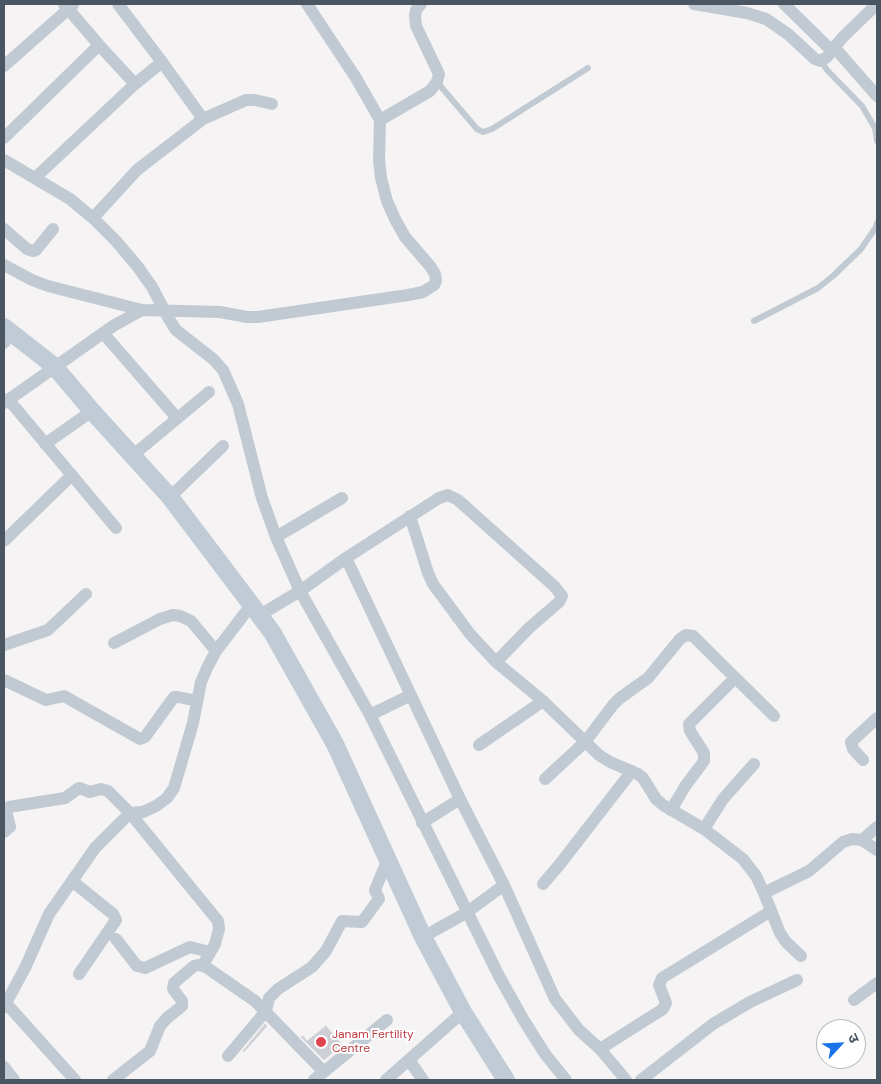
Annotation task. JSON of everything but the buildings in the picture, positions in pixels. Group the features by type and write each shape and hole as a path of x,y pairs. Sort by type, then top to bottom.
{"street":[{"path":"118,4 203,120"},
{"path":"4,265 48,286 137,313 165,311 220,312 258,317 408,295 423,292 434,285 436,281 435,274 405,236 387,201 379,160 380,120 356,78 307,4"},
{"path":"380,120 430,91 437,82 439,74 416,26 416,10 421,4"},
{"path":"694,4 747,13 766,19 784,31 814,59 821,60 827,57 877,4"},
{"path":"784,4 833,49 877,96"},
{"path":"4,66 69,5 99,45 135,84"},
{"path":"4,138 99,45"},
{"path":"36,178 135,84 162,62"},
{"path":"93,218 137,170 203,120 246,100 272,104"},
{"path":"4,160 70,199 93,218 138,267 152,287 176,330 213,359 223,370 238,404 262,498 276,537 300,591 370,715 466,913 523,1020 545,1054 566,1080"},
{"path":"4,229 27,249 33,251 36,250 53,229"},
{"path":"116,528 6,401 54,366 137,313"},
{"path":"108,330 177,418"},
{"path":"6,334 54,366 170,497 256,609 288,659 335,744 423,937 463,1012 506,1080"},
{"path":"132,456 208,392"},
{"path":"45,444 92,411"},
{"path":"170,497 223,446"},
{"path":"4,541 72,475"},
{"path":"75,1080 4,1004 28,962 44,921 102,839 130,813 144,812 156,806 167,798 174,788 194,723 201,682 216,651 256,609 282,602 410,516 439,498 448,495 453,497 560,592 562,596 559,602 534,623 496,662"},
{"path":"276,537 342,498"},
{"path":"410,516 433,584 470,634 496,662 543,701 599,755 643,778 656,799 704,829 743,859 756,876 770,911 786,942 801,956"},
{"path":"346,558 460,799 504,885 555,999 579,1030 600,1049 626,1080"},
{"path":"4,645 48,630 86,594"},
{"path":"114,643 160,619 173,615 191,621 216,651"},
{"path":"545,779 585,742 620,698 648,678 680,639 686,635 693,636 774,716"},
{"path":"671,810 686,785 704,761 704,753 690,731 689,724 736,678"},
{"path":"4,680 42,699 50,700 64,696 140,739 144,737 172,698 178,697 197,701"},
{"path":"370,715 411,695"},
{"path":"479,745 543,701"},
{"path":"864,760 853,749 851,742 877,718"},
{"path":"704,829 723,799 754,764"},
{"path":"543,884 632,771"},
{"path":"4,832 10,827 6,811 9,808 65,798 79,788 92,792 101,789 108,791 130,813 218,921 219,929 215,944 203,965"},
{"path":"422,823 460,799"},
{"path":"862,840 877,827"},
{"path":"764,893 809,871 844,842 852,839 862,840 877,850"},
{"path":"228,1056 266,1011 269,998 278,989 312,967 326,951 342,921 362,922 379,899 375,890 388,860"},
{"path":"72,881 113,914 116,920 79,974"},
{"path":"423,937 466,913 504,885"},
{"path":"600,1049 663,1009 666,1002 659,985 662,978 770,911"},
{"path":"116,939 137,966 145,968 190,947 210,952"},
{"path":"113,1080 150,1051 160,1026 182,1006 182,1001 173,989 174,983 194,966 203,965 255,1001 266,1011 319,1076 386,1020"},
{"path":"641,1080 713,1024 750,1002 797,980"},
{"path":"854,1000 877,983"},
{"path":"386,1080 463,1012"},
{"path":"409,1060 423,1080"},
{"path":"4,1067 14,1080"}],"lane":[{"path":"821,60 827,70 862,106 875,128 877,141"},
{"path":"437,82 477,129 483,132 492,129 588,68"},
{"path":"754,321 818,288 834,276 861,249 877,226"}],"place":[{"name":"Janam Fertility Centre","path":"321,1042"}]}
